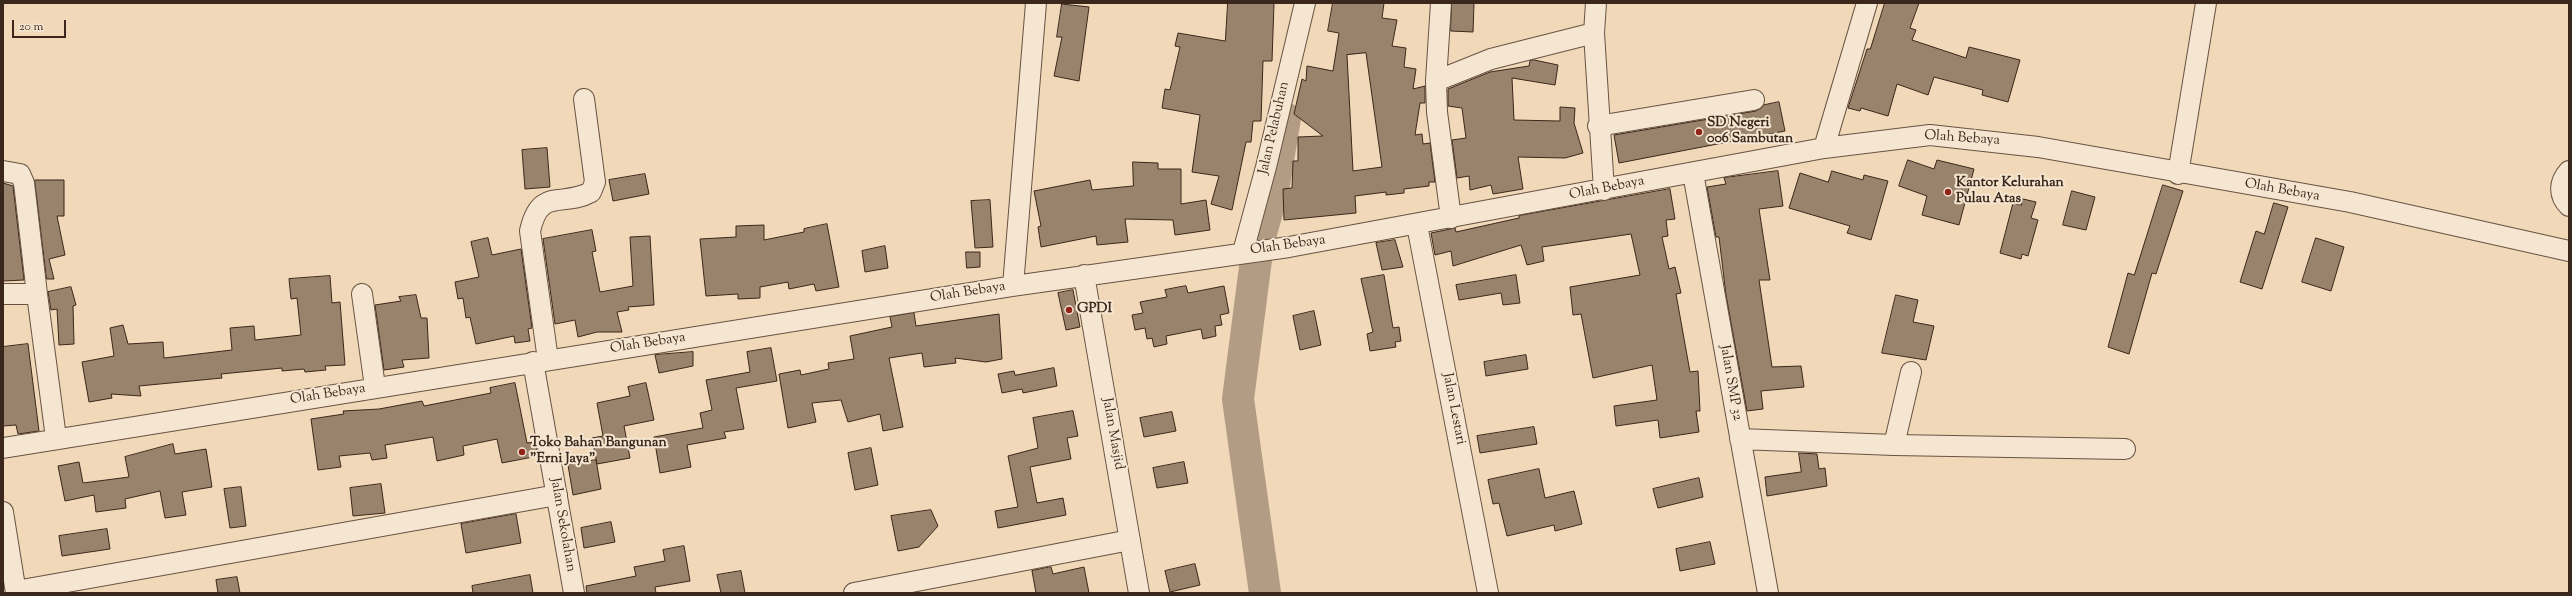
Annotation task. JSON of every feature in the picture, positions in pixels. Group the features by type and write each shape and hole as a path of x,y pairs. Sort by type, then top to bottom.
{"street":[{"path":"1013,286 1036,3"},
{"name":"Jalan Pelabuhan","path":"1248,252 1304,3"},
{"path":"1441,3 1436,81 1437,112 1451,218"},
{"path":"1596,3 1594,33 1598,126 1604,190"},
{"path":"1824,148 1867,3"},
{"path":"2178,174 2206,3"},
{"path":"1436,81 1491,58 1594,33"},
{"name":"Jalan Sekolahan","path":"574,593 557,496 540,361 530,231 534,214 544,204 562,198 581,198 592,192 594,182 584,99"},
{"path":"1598,126 1754,100"},
{"name":"Olah Bebaya","path":"3,448 56,438 1013,286 1289,247 1417,225 1824,148 1909,136 1945,136 2038,147 2178,174 2350,202 2569,251"},
{"path":"3,171 20,174 24,183 56,438"},
{"path":"2569,171 2564,176 2561,189 2564,201 2569,206"},
{"name":"Jalan SMP 32","path":"1693,173 1768,593"},
{"name":"Jalan Lestari","path":"1417,225 1488,593"},
{"name":"Jalan Masjid","path":"1084,275 1138,593"},
{"path":"3,294 37,294"},
{"path":"362,294 375,387"},
{"path":"1894,445 1911,372"},
{"path":"1740,439 1894,445 2125,449"},
{"path":"3,512 16,592 557,496"},
{"path":"854,593 1130,540"}],"building":[{"path":"1228,3 1274,3 1272,61 1263,61 1261,121 1253,121 1251,142 1246,142 1232,210 1211,204 1219,176 1192,172 1200,115 1162,108 1165,89 1170,90 1180,47 1175,46 1178,33 1225,41"},
{"path":"1333,3 1384,3 1382,18 1397,20 1392,46 1406,48 1404,67 1416,69 1413,89 1425,86 1425,103 1420,103 1415,135 1422,134 1423,144 1430,143 1435,182 1429,182 1429,186 1404,189 1404,193 1386,195 1386,192 1355,196 1356,213 1284,220 1283,189 1292,188 1293,161 1298,161 1298,137 1323,136 1294,114 1302,79 1306,81 1307,66 1333,71 1339,33 1328,31","holes":["1366,53 1382,167 1353,171 1347,55"]},
{"path":"1452,3 1474,3 1473,32 1451,31"},
{"path":"1885,3 1919,3 1910,28 1916,30 1912,40 1966,58 1969,47 2020,60 2008,102 1982,95 1983,90 1934,77 1928,95 1897,84 1888,116 1861,108 1860,111 1848,108 1867,49 1870,49"},
{"path":"1062,4 1089,7 1079,81 1054,76 1062,37 1057,37"},
{"path":"1534,60 1558,65 1555,85 1512,78 1514,120 1560,121 1560,107 1575,108 1574,123 1583,153 1565,158 1518,157 1523,189 1493,194 1491,185 1470,190 1469,176 1457,178 1452,140 1466,138 1462,108 1448,106 1448,89 1490,72 1529,66 1530,61"},
{"name":"SD Negeri 006 Sambutan","path":"1779,102 1785,131 1619,163 1614,135 1756,111 1764,105"},
{"path":"547,148 550,187 525,189 522,150"},
{"name":"Kantor Kelurahan Pulau Atas","path":"1908,160 1934,169 1937,160 1974,169 1959,225 1922,215 1927,196 1899,186"},
{"path":"1133,162 1158,163 1158,169 1181,169 1181,204 1206,200 1210,230 1175,235 1173,220 1125,219 1128,242 1097,245 1096,236 1041,247 1038,227 1041,226 1034,191 1090,180 1092,190 1133,186"},
{"path":"1778,171 1783,206 1759,209 1770,280 1759,280 1772,367 1801,366 1804,387 1761,391 1763,409 1747,411 1726,295 1719,237 1716,237 1707,187 1726,184 1724,178"},
{"path":"1832,171 1863,180 1864,175 1888,181 1871,240 1847,233 1850,226 1789,208 1800,173 1828,182"},
{"path":"645,174 649,194 613,201 609,180"},
{"path":"35,180 64,180 64,216 57,216 65,255 49,259 54,279 47,279"},
{"path":"3,183 13,186 24,280 3,281"},
{"path":"2163,185 2183,191 2156,274 2152,273 2129,354 2108,347 2128,273 2134,275"},
{"path":"1670,189 1675,219 1666,220 1668,236 1662,237 1669,269 1675,267 1681,293 1676,294 1690,372 1698,371 1700,411 1696,411 1699,432 1660,438 1658,420 1616,426 1614,406 1657,400 1652,365 1593,378 1581,314 1573,315 1570,287 1640,275 1631,234 1542,247 1544,261 1527,265 1521,245 1453,266 1451,251 1435,255 1431,233 1455,228 1456,232 1519,218 1519,216"},
{"path":"2072,191 2095,197 2086,230 2063,225"},
{"path":"2023,199 2036,202 2031,218 2038,220 2028,256 2022,254 2021,259 2000,253 2013,203 2021,205"},
{"path":"990,200 993,247 975,248 971,201"},
{"path":"2274,203 2288,207 2262,289 2240,282 2256,231 2264,234"},
{"path":"827,224 839,287 816,291 814,284 789,289 788,282 760,287 760,298 738,299 738,294 706,296 700,239 736,237 736,226 764,225 764,240 804,232 804,229"},
{"path":"592,230 596,251 592,252 600,292 633,286 630,237 650,236 654,305 628,307 629,310 617,312 622,332 597,332 578,337 575,320 555,324 543,239"},
{"path":"488,238 492,255 521,249 532,328 528,329 530,341 515,343 514,336 476,344 470,317 466,318 463,298 458,299 455,282 479,277 471,242"},
{"path":"2316,238 2344,247 2331,291 2302,282"},
{"path":"1395,240 1403,267 1382,270 1376,243"},
{"path":"885,246 888,268 865,272 862,251"},
{"path":"966,252 980,252 980,267 967,268"},
{"path":"1384,275 1393,328 1399,327 1401,341 1395,342 1396,347 1370,351 1367,334 1373,332 1361,279"},
{"path":"1516,275 1520,303 1503,305 1501,293 1459,300 1456,285"},
{"path":"330,276 332,303 340,302 345,365 325,366 326,370 305,372 304,369 282,371 282,368 221,374 222,378 139,386 141,396 111,394 112,398 89,402 82,362 114,356 110,328 123,325 128,344 163,342 164,358 232,350 230,328 254,326 255,340 301,335 297,298 291,299 289,279"},
{"path":"1186,286 1188,293 1224,286 1229,313 1220,315 1222,325 1215,326 1216,336 1203,339 1201,329 1166,336 1167,344 1154,347 1152,338 1147,339 1145,328 1135,330 1132,315 1143,313 1140,302 1167,297 1165,290"},
{"path":"71,287 76,305 73,306 74,344 59,345 57,309 51,310 48,292"},
{"name":"GPDI","path":"1073,290 1080,327 1066,330 1058,293"},
{"path":"416,295 421,318 427,318 429,358 402,360 404,367 384,370 375,305 401,301 399,297"},
{"path":"1896,295 1918,300 1913,322 1934,326 1926,360 1882,353"},
{"path":"1314,311 1321,345 1300,350 1293,316"},
{"path":"914,313 916,326 999,314 1002,359 986,362 955,358 956,363 924,367 922,353 889,358 903,427 883,431 880,414 848,422 841,400 812,403 816,422 788,428 779,374 800,370 801,375 829,369 828,363 854,359 850,336 892,327 890,317"},
{"path":"28,344 39,431 18,434 16,425 3,426 3,347"},
{"path":"771,348 777,381 736,388 744,429 724,432 726,438 687,445 691,467 660,473 654,437 703,428 700,413 712,410 706,380 750,372 747,352"},
{"path":"693,352 693,366 659,373 655,355"},
{"path":"1526,355 1528,369 1486,376 1484,362"},
{"path":"1054,368 1057,386 1023,393 1022,389 1002,393 998,374 1014,371 1015,375"},
{"path":"515,383 527,443 535,442 538,456 502,463 497,439 463,446 464,455 437,461 433,437 385,445 387,458 372,460 370,453 339,456 341,467 318,470 311,419 344,414 343,411 379,409 422,401 424,406 491,393 490,388"},
{"path":"646,383 654,420 624,426 630,458 597,464 592,438 603,436 597,403 630,396 628,387"},
{"path":"1073,411 1078,436 1067,438 1071,459 1030,467 1037,503 1063,498 1066,515 998,528 995,511 1018,507 1008,456 1038,448 1033,418"},
{"path":"1172,412 1176,431 1144,437 1140,418"},
{"path":"1534,427 1537,444 1480,453 1477,436"},
{"path":"173,444 175,454 206,449 212,487 182,492 186,515 165,518 160,491 125,499 126,508 96,512 94,495 65,501 58,466 79,462 83,483 129,477 125,457"},
{"path":"871,448 878,485 855,490 848,453"},
{"path":"1799,453 1817,454 1819,469 1825,468 1827,486 1767,496 1765,477 1801,472"},
{"path":"596,460 601,489 573,495 568,465"},
{"path":"1184,462 1188,483 1157,488 1153,468"},
{"path":"1539,469 1545,498 1574,491 1582,524 1555,531 1554,525 1507,536 1499,503 1493,504 1488,480"},
{"path":"1699,478 1703,497 1658,508 1653,489"},
{"path":"381,484 385,513 353,516 350,488"},
{"path":"241,487 246,526 230,528 224,489"},
{"path":"931,510 938,526 919,547 898,551 891,516"},
{"path":"516,514 521,543 466,553 461,524"},
{"path":"611,522 615,542 584,548 581,528"},
{"path":"107,529 110,549 62,556 59,536"},
{"path":"1710,542 1715,564 1680,571 1676,549"},
{"path":"684,546 690,581 655,587 656,593 587,593 586,586 636,576 634,567 665,561 663,550"},
{"path":"1195,564 1200,585 1170,592 1165,571"},
{"path":"1051,567 1053,574 1084,567 1089,593 1036,593 1032,571"},
{"path":"741,571 745,593 721,593 717,575"},
{"path":"530,575 533,593 473,593 472,586"},
{"path":"237,577 240,593 218,593 216,580"}],"waterway":[{"path":"1265,593 1238,399 1258,244 1273,190 1285,118"}],"place":[{"name":"SD Negeri 006 Sambutan","path":"1699,132"},
{"name":"Kantor Kelurahan Pulau Atas","path":"1948,192"},
{"name":"GPDI","path":"1069,310"},
{"name":"Toko Bahan Bangunan \"Erni Jaya\"","path":"522,452"}]}
